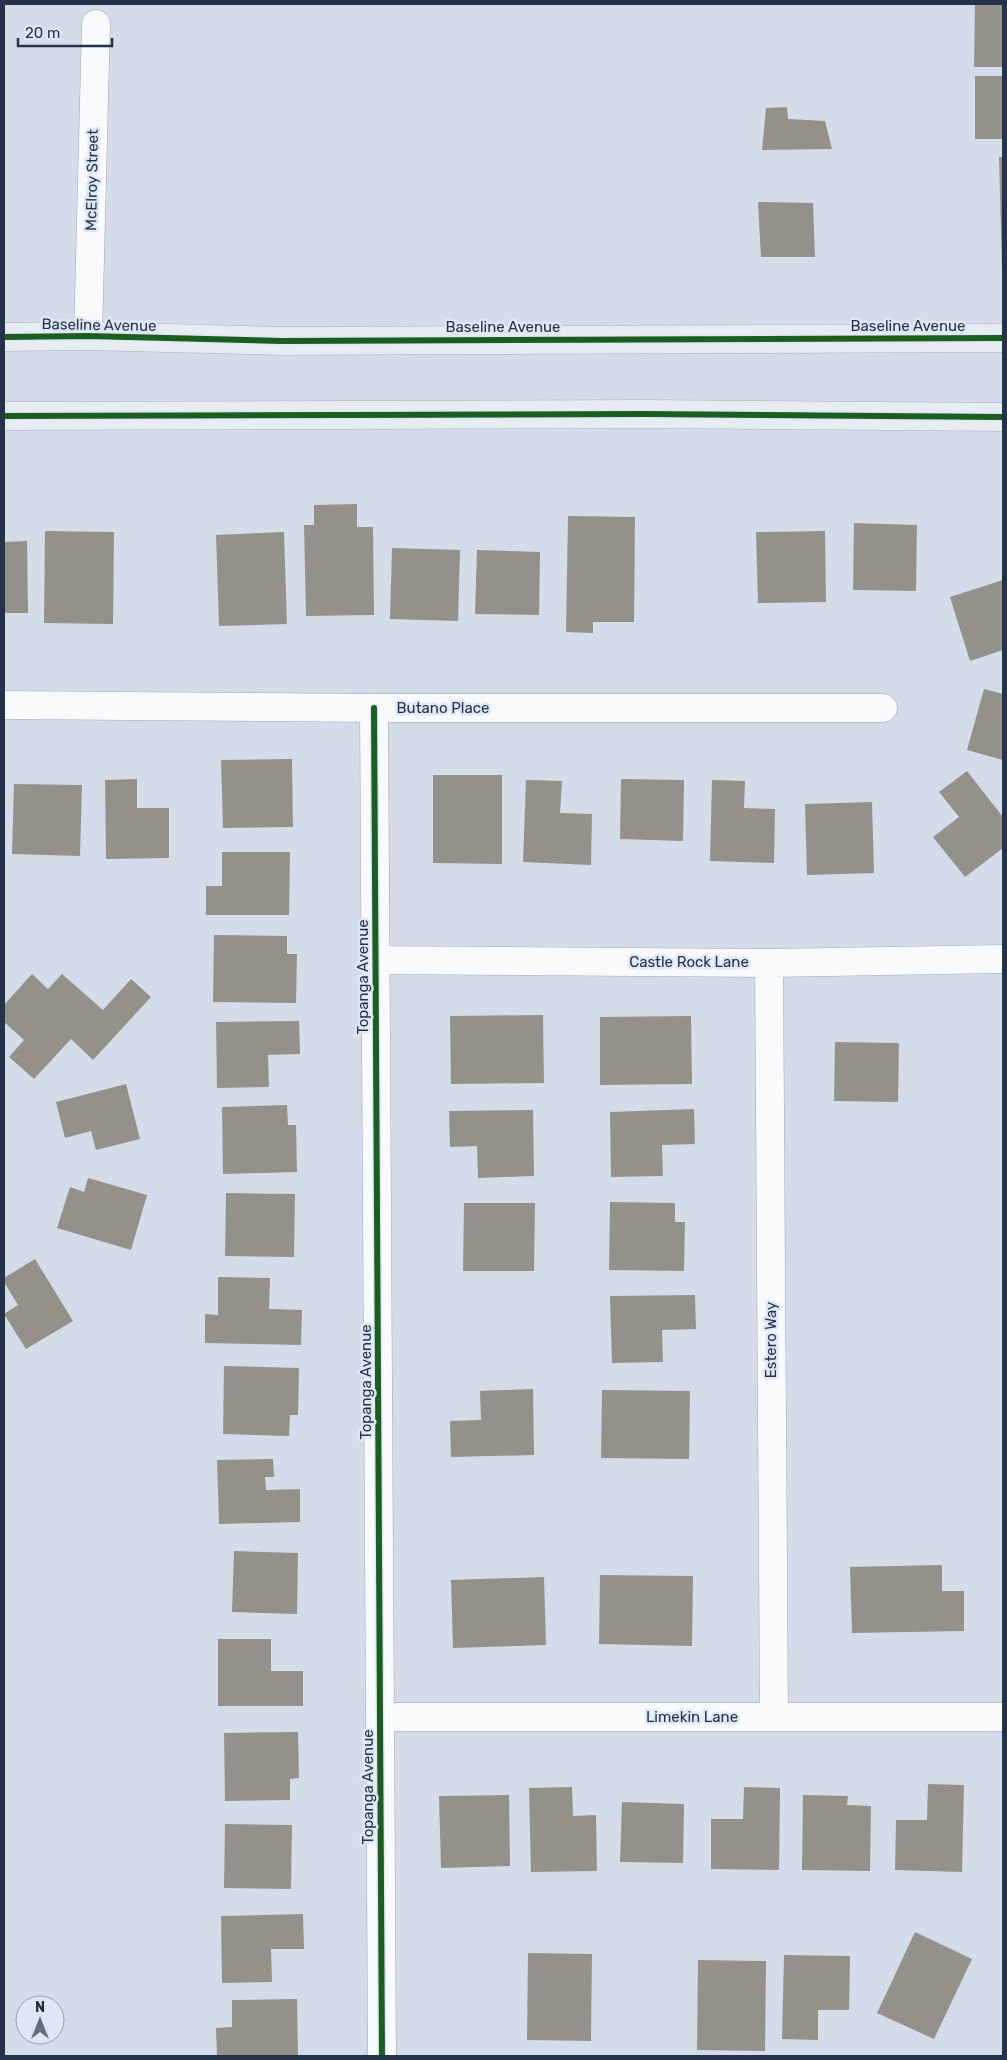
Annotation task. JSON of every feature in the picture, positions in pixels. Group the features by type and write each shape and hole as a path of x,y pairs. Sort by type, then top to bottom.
{"main road":[{"name":"Baseline Avenue","path":"4,337 88,336 280,341 1003,338"},
{"path":"4,416 644,414 1003,417"}],"street":[{"name":"McElroy Street","path":"88,336 96,24"},
{"name":"Butano Place","path":"4,705 374,708 883,708"},
{"name":"Topanga Avenue","path":"374,708 382,2056"},
{"name":"Castle Rock Lane","path":"376,960 769,963 1003,959"},
{"name":"Estero Way","path":"769,963 774,1717"},
{"name":"Limekin Lane","path":"380,1717 1003,1717"}],"building":[{"path":"975,4 1003,4 1003,67 974,67"},
{"path":"975,76 1003,76 1003,139 975,139"},
{"path":"787,107 788,119 825,121 832,149 762,150 766,108"},
{"path":"999,157 1003,157 1003,271 1002,271"},
{"path":"758,202 813,203 815,257 761,257"},
{"path":"357,504 357,527 373,527 374,615 306,616 304,525 314,525 314,505"},
{"path":"568,516 635,517 634,622 593,622 593,633 566,632"},
{"path":"854,523 917,525 916,591 853,590"},
{"path":"45,531 114,532 113,624 44,623"},
{"path":"825,531 826,602 758,603 756,532"},
{"path":"284,532 287,624 219,626 216,535"},
{"path":"27,541 28,613 4,613 4,542"},
{"path":"392,548 460,550 458,621 390,619"},
{"path":"477,550 540,552 539,615 475,614"},
{"path":"1003,580 1003,650 970,661 950,597"},
{"path":"984,689 1003,694 1003,760 967,750"},
{"path":"292,759 293,827 223,828 221,760"},
{"path":"967,771 1003,817 1003,848 965,877 933,837 959,817 939,792"},
{"path":"433,775 502,775 502,864 433,863"},
{"path":"137,779 137,808 169,808 169,858 106,859 105,780"},
{"path":"621,779 684,780 683,841 620,839"},
{"path":"526,780 562,781 560,813 592,814 591,865 523,862"},
{"path":"712,780 745,781 744,808 775,809 774,863 710,861"},
{"path":"14,784 82,785 80,856 12,854"},
{"path":"872,802 874,873 807,875 805,804"},
{"path":"222,852 290,852 289,915 206,915 206,886 222,886"},
{"path":"214,935 287,936 287,954 297,954 296,1003 213,1002"},
{"path":"32,974 48,989 62,974 103,1010 131,979 151,997 93,1060 71,1039 34,1079 9,1057 24,1040 4,1022 4,1005"},
{"path":"543,1015 544,1083 451,1084 450,1016"},
{"path":"691,1016 692,1084 600,1085 600,1017"},
{"path":"299,1021 300,1054 268,1055 269,1087 217,1088 216,1022"},
{"path":"835,1042 899,1043 898,1102 834,1101"},
{"path":"126,1084 140,1139 96,1150 91,1131 65,1138 56,1102"},
{"path":"287,1105 288,1125 296,1125 297,1172 223,1174 222,1107"},
{"path":"694,1109 695,1144 662,1145 663,1176 611,1177 610,1112"},
{"path":"533,1110 534,1176 478,1178 477,1146 450,1147 449,1111"},
{"path":"88,1178 147,1195 131,1250 57,1228 70,1187 84,1192"},
{"path":"226,1193 295,1194 294,1257 225,1256"},
{"path":"610,1202 675,1203 675,1222 685,1222 684,1271 609,1270"},
{"path":"464,1203 535,1203 534,1271 463,1271"},
{"path":"35,1259 73,1321 26,1349 4,1314 18,1305 4,1282 4,1278"},
{"path":"218,1277 270,1278 269,1309 302,1310 301,1345 205,1343 205,1314 218,1315"},
{"path":"695,1295 696,1329 662,1330 663,1362 612,1363 610,1296"},
{"path":"224,1366 299,1368 298,1415 290,1415 289,1436 223,1434"},
{"path":"533,1389 534,1455 451,1457 450,1421 481,1420 480,1391"},
{"path":"602,1390 690,1391 689,1459 601,1458"},
{"path":"273,1459 274,1477 265,1477 266,1490 300,1489 300,1522 219,1524 217,1460"},
{"path":"234,1551 298,1553 297,1614 232,1612"},
{"path":"942,1565 942,1591 964,1591 964,1631 852,1633 850,1567"},
{"path":"600,1575 693,1576 692,1646 599,1644"},
{"path":"544,1577 546,1645 453,1648 451,1580"},
{"path":"218,1639 271,1639 271,1671 303,1671 303,1706 218,1706"},
{"path":"298,1732 299,1778 290,1779 290,1800 225,1801 224,1733"},
{"path":"928,1784 964,1785 962,1872 895,1870 896,1820 927,1820"},
{"path":"572,1787 573,1816 596,1815 597,1871 531,1872 529,1788"},
{"path":"744,1787 780,1788 779,1870 711,1869 711,1819 743,1819"},
{"path":"509,1795 510,1866 441,1868 439,1796"},
{"path":"803,1795 848,1796 847,1805 871,1806 870,1871 802,1870"},
{"path":"622,1802 684,1804 683,1863 620,1862"},
{"path":"225,1824 292,1825 291,1889 224,1888"},
{"path":"303,1914 304,1949 271,1949 272,1982 222,1983 221,1916"},
{"path":"915,1932 972,1959 934,2039 877,2013"},
{"path":"528,1953 592,1954 591,2041 527,2040"},
{"path":"784,1955 850,1956 849,2010 818,2010 818,2040 782,2039"},
{"path":"698,1960 766,1961 765,2051 697,2050"},
{"path":"297,1999 298,2056 217,2056 216,2028 232,2027 232,2000"}],"cycle path":[{"path":"4,337 88,336 281,341 1003,338"},
{"path":"4,416 644,414 1003,417"},
{"path":"374,708 382,2056"}]}
